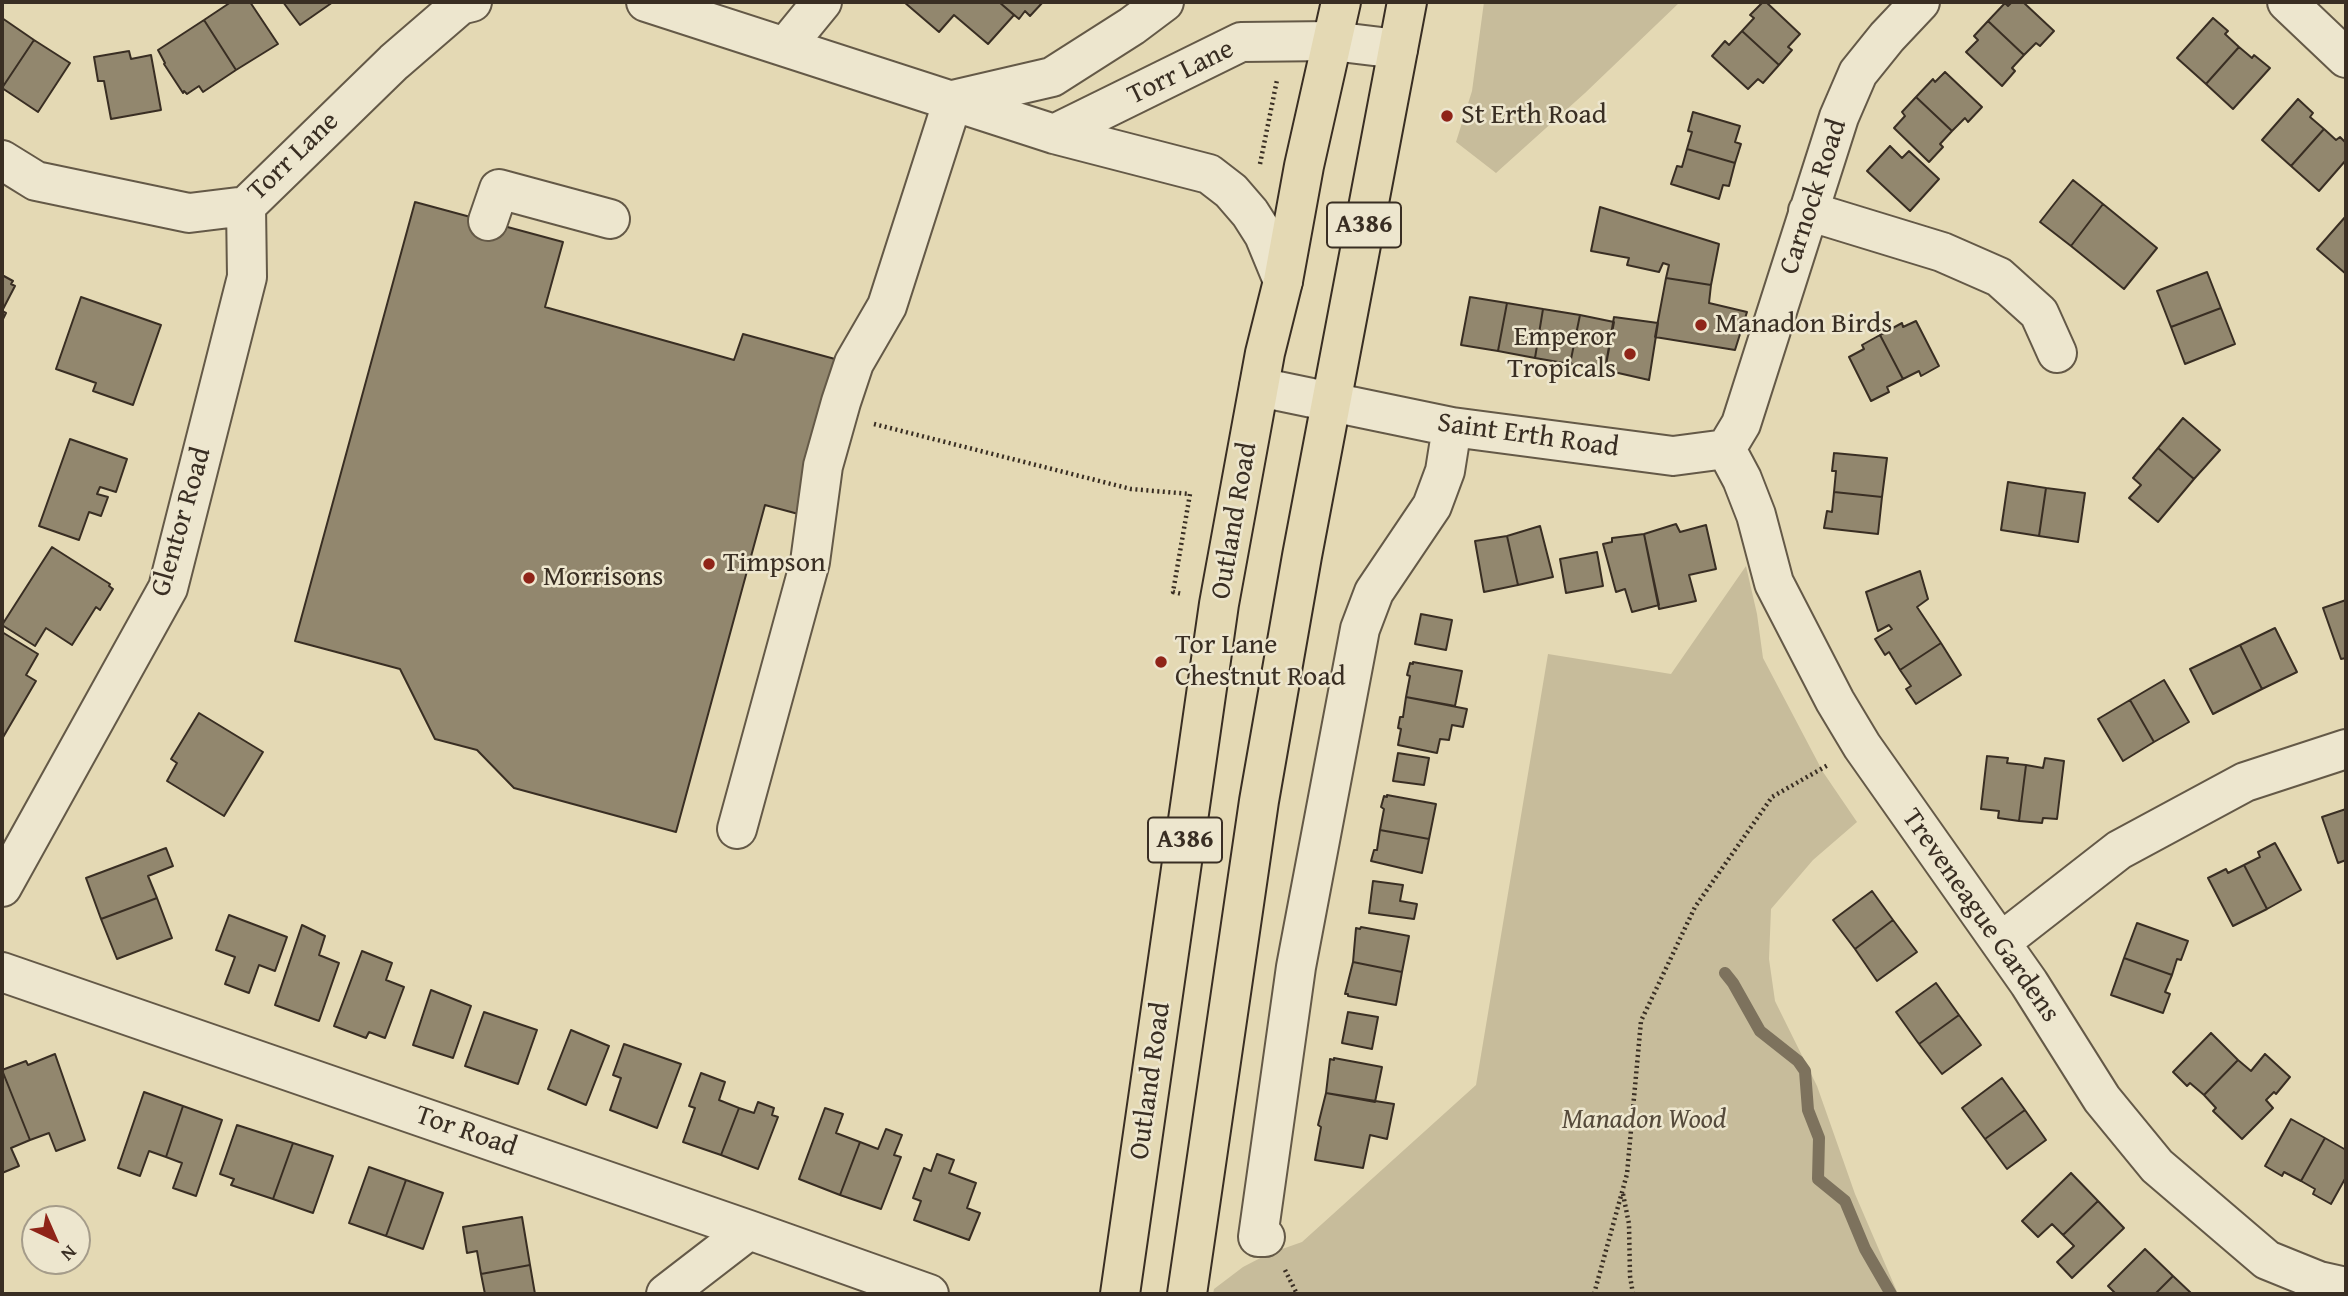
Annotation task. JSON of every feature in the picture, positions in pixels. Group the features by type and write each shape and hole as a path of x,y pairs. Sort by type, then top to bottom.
{"main road":[{"name":"Outland Road","path":"1120,1294 1219,604 1265,353 1283,281 1304,166 1341,2"},
{"name":"A386","path":"1187,1294 1259,801 1407,2"}],"street":[{"name":"Torr Lane","path":"2,160 36,181 189,213 246,206 394,62 460,5 472,2"},
{"name":"Torr Lane","path":"646,2 1054,134 1209,174 1231,191 1250,213 1264,235 1283,281"},
{"path":"786,46 822,2"},
{"path":"737,829 810,562 823,466 854,363 887,306 953,100 1052,77 1132,26 1164,2"},
{"name":"Carnock Road","path":"1726,449 1741,424 1839,117 1858,73 1920,2"},
{"path":"2287,2 2346,58"},
{"name":"Torr Lane","path":"1054,134 1241,41 1332,41 1398,49"},
{"path":"488,221 499,189 610,219"},
{"name":"Glentor Road","path":"2,887 168,588 247,277 246,206"},
{"path":"1808,211 1942,252 1999,277 2039,313 2057,353"},
{"name":"Saint Erth Road","path":"1259,387 1451,427 1673,456 1726,449"},
{"path":"1265,1237 1258,1237 1296,967 1360,629 1374,592 1432,506 1445,471 1451,427"},
{"name":"Treveneague Gardens","path":"1726,449 1756,515 1774,583 1835,701 1862,746 2029,983 2102,1099 2157,1166 2267,1260 2319,1281 2346,1287"},
{"path":"2001,942 2119,850 2245,782 2346,749"},
{"name":"Tor Road","path":"2,972 929,1294"},
{"path":"666,1294 749,1230"}],"path":[{"path":"874,424 1131,489 1190,494 1172,592 1219,604"},
{"path":"1594,1294 1627,1174 1641,1021 1695,907 1772,797 1862,746"},
{"path":"1623,1191 1629,1224 1633,1294"}],"green space":[{"path":"1484,2 1680,2 1496,173 1456,142 1472,91"},
{"name":"Manadon Wood","path":"1746,566 1763,658 1823,772 1857,822 1813,860 1771,909 1769,959 1775,1001 1817,1086 1855,1194 1898,1294 1213,1294 1214,1289 1243,1267 1268,1254 1302,1242 1476,1085 1548,654 1671,674"}],"building":[{"path":"231,2 250,2 278,44 236,70 204,20"},
{"path":"283,2 333,2 300,25"},
{"path":"904,2 999,2 1014,15 988,44 954,15 939,32"},
{"path":"999,2 1043,2 1030,16 1025,11 1019,19"},
{"path":"1763,2 1800,34 1788,47 1792,50 1779,65 1742,31 1754,18 1750,15"},
{"path":"2012,2 2023,2 2054,31 2040,46 2036,43 2024,55 1988,21 2005,3 2008,6"},
{"path":"2,18 34,40 2,88"},
{"path":"2213,18 2228,31 2225,34 2239,47 2206,84 2177,58"},
{"path":"204,20 236,70 203,92 199,86 187,94 184,91 183,93 158,50"},
{"path":"1988,21 2024,55 2012,68 2015,71 2002,86 1966,52 1978,40 1974,36"},
{"path":"1742,31 1779,65 1763,83 1758,79 1748,89 1712,56 1725,41 1729,45"},
{"path":"34,40 70,63 38,112 2,88"},
{"path":"2239,47 2270,68 2233,109 2206,84"},
{"path":"129,51 131,59 151,55 161,110 111,119 104,81 98,81 94,57"},
{"path":"1945,72 1982,107 1968,122 1965,118 1952,131 1916,97 1933,79 1935,82"},
{"path":"1916,97 1952,131 1940,144 1943,147 1929,162 1894,128 1905,116 1902,112"},
{"path":"2298,99 2313,113 2310,117 2324,129 2291,166 2262,140"},
{"path":"1693,112 1740,126 1735,142 1741,144 1735,163 1687,149 1692,132 1688,131"},
{"path":"2324,129 2336,140 2340,137 2346,143 2346,160 2319,191 2291,166"},
{"path":"1890,146 1902,158 1909,151 1939,179 1910,211 1867,171"},
{"path":"1687,149 1735,163 1729,186 1723,185 1719,199 1671,184 1677,166 1682,167"},
{"path":"2073,180 2103,204 2071,246 2040,222"},
{"name":"Morrisons","path":"415,202 563,242 545,307 734,360 743,334 846,362 802,515 765,505 676,832 514,788 477,750 435,739 400,669 295,641"},
{"path":"2103,204 2157,248 2124,289 2071,246"},
{"path":"1600,207 1719,244 1711,285 1666,278 1669,265 1663,263 1659,272 1627,265 1629,258 1591,251"},
{"path":"2346,216 2346,274 2317,249"},
{"path":"2207,272 2221,308 2171,327 2157,291"},
{"path":"2,275 13,281 11,284 15,286 2,311"},
{"name":"Manadon Birds","path":"1666,278 1711,285 1709,303 1747,312 1735,350 1655,337"},
{"path":"81,297 161,325 133,405 93,391 96,383 56,369"},
{"path":"1470,297 1507,303 1498,351 1461,345"},
{"path":"1507,303 1543,309 1535,358 1498,351"},
{"path":"2221,308 2235,344 2185,364 2171,327"},
{"path":"1543,309 1580,315 1570,364 1535,358"},
{"path":"1580,315 1614,322 1605,370 1570,364"},
{"name":"Emperor Tropicals","path":"1614,317 1658,323 1649,380 1605,370"},
{"path":"1916,321 1939,366 1921,376 1919,371 1903,379 1880,335 1902,323 1903,327"},
{"path":"1880,335 1903,379 1887,387 1889,392 1871,401 1849,357 1864,349 1862,345"},
{"path":"2183,418 2220,450 2194,479 2158,448"},
{"path":"70,439 127,459 116,492 100,487 97,494 108,497 101,516 89,512 79,540 39,526"},
{"path":"2158,448 2194,479 2158,522 2129,498 2141,485 2133,478"},
{"path":"1834,453 1887,458 1882,497 1834,492"},
{"path":"2008,482 2046,488 2039,536 2001,530"},
{"path":"2046,488 2085,493 2078,542 2039,536"},
{"path":"1834,492 1882,497 1878,534 1824,528 1827,511 1832,512"},
{"path":"1676,524 1680,532 1706,525 1716,569 1689,575 1696,601 1659,609 1644,534"},
{"path":"1540,526 1553,577 1518,585 1507,536"},
{"path":"1644,534 1659,605 1632,612 1625,589 1616,592 1603,544 1612,542 1612,538"},
{"path":"1507,536 1518,585 1484,592 1475,541"},
{"path":"52,547 110,584 113,589 100,610 96,607 72,645 46,628 35,646 2,625"},
{"path":"1597,552 1603,586 1566,593 1560,559"},
{"path":"1920,571 1928,599 1917,607 1941,643 1900,670 1889,652 1885,655 1875,639 1892,629 1889,625 1878,631 1866,592"},
{"path":"2346,600 2346,658 2341,659 2323,608"},
{"path":"1421,614 1452,620 1446,650 1415,644"},
{"path":"2275,628 2297,672 2262,689 2240,645"},
{"path":"2,632 38,654 26,675 36,681 2,739"},
{"path":"1941,643 1961,675 1916,704 1906,689 1911,686 1900,670"},
{"path":"2240,645 2262,689 2213,714 2190,669"},
{"path":"1410,663 1462,671 1455,706 1406,697 1410,676 1407,675"},
{"path":"2164,680 2189,722 2154,742 2130,700"},
{"path":"1406,697 1467,709 1463,727 1452,725 1449,740 1440,739 1437,753 1398,745 1401,729 1398,728"},
{"path":"2130,700 2154,742 2123,761 2098,719"},
{"path":"199,713 263,752 224,816 167,781 177,763 171,759"},
{"path":"1398,753 1429,758 1424,785 1393,781"},
{"path":"1987,756 2008,758 2007,763 2026,765 2019,821 1998,818 1999,811 1981,809"},
{"path":"2045,758 2064,761 2057,819 2043,818 2042,823 2019,821 2026,765 2043,768"},
{"path":"1384,796 1436,804 1429,839 1380,830 1384,809 1381,807"},
{"path":"2346,809 2346,860 2338,863 2322,817"},
{"path":"1380,830 1429,839 1422,873 1371,861 1374,850 1377,850"},
{"path":"2275,843 2301,890 2267,909 2244,865 2260,857 2258,852"},
{"path":"166,848 173,866 148,876 157,898 101,919 86,878"},
{"path":"2244,865 2267,909 2233,926 2208,878 2226,869 2228,873"},
{"path":"1373,881 1403,885 1400,901 1417,904 1414,919 1369,913"},
{"path":"1872,891 1893,920 1855,949 1833,920"},
{"path":"157,898 172,938 117,959 101,919"},
{"path":"229,915 287,937 275,971 259,965 249,993 225,984 235,957 216,950"},
{"path":"1893,920 1917,952 1877,981 1855,949"},
{"path":"2137,923 2188,941 2181,960 2177,959 2172,975 2124,958"},
{"path":"302,925 325,936 319,955 339,963 319,1021 275,1005"},
{"path":"1356,928 1409,936 1402,972 1353,962"},
{"path":"362,951 392,963 386,980 404,987 385,1038 369,1032 366,1038 334,1026"},
{"path":"2124,958 2172,975 2165,992 2170,994 2163,1013 2111,995"},
{"path":"1353,962 1402,972 1396,1005 1345,994"},
{"path":"1936,983 1959,1015 1919,1044 1896,1012"},
{"path":"431,990 471,1006 453,1058 413,1045"},
{"path":"484,1012 537,1030 518,1084 465,1066"},
{"path":"1348,1012 1378,1017 1372,1049 1342,1043"},
{"path":"1959,1015 1981,1045 1942,1074 1919,1044"},
{"path":"571,1030 609,1046 586,1105 548,1089"},
{"path":"2211,1033 2238,1060 2204,1095 2190,1083 2187,1086 2173,1072"},
{"path":"624,1044 681,1064 657,1128 610,1110 621,1078 613,1075"},
{"path":"55,1054 85,1140 56,1151 49,1133 30,1140 2,1070 26,1061 28,1065"},
{"path":"2265,1054 2290,1077 2276,1094 2274,1092 2266,1100 2273,1108 2242,1139 2213,1111 2216,1108 2204,1095 2238,1060 2251,1071"},
{"path":"1330,1059 1382,1067 1375,1102 1326,1093"},
{"path":"2,1070 30,1140 11,1148 19,1166 2,1173"},
{"path":"701,1073 725,1082 719,1100 739,1108 721,1155 683,1142 695,1108 689,1106"},
{"path":"2002,1078 2025,1110 1985,1139 1962,1108"},
{"path":"144,1092 183,1106 166,1157 149,1151 140,1176 118,1168"},
{"path":"1326,1093 1394,1104 1387,1139 1370,1135 1363,1168 1315,1160 1321,1127 1318,1125"},
{"path":"758,1102 774,1108 772,1115 778,1117 758,1169 721,1155 739,1108 754,1113"},
{"path":"183,1106 222,1120 196,1196 173,1188 182,1163 166,1157"},
{"path":"825,1108 843,1114 836,1133 860,1142 840,1195 799,1179"},
{"path":"2025,1110 2046,1140 2007,1169 1985,1139"},
{"path":"2291,1119 2325,1138 2301,1181 2284,1172 2282,1176 2265,1166"},
{"path":"237,1125 293,1143 273,1199 231,1185 234,1179 220,1174"},
{"path":"886,1129 902,1135 894,1155 901,1157 881,1209 840,1195 860,1142 878,1149"},
{"path":"2325,1138 2346,1150 2346,1177 2331,1204 2313,1194 2315,1189 2301,1181"},
{"path":"293,1143 333,1156 313,1213 273,1199"},
{"path":"937,1154 954,1160 949,1173 976,1183 967,1208 980,1213 969,1240 914,1220 921,1201 913,1198 924,1168 931,1171"},
{"path":"369,1167 406,1180 386,1236 349,1223"},
{"path":"2071,1173 2098,1201 2063,1235 2052,1224 2038,1237 2022,1221"},
{"path":"406,1180 443,1193 423,1249 386,1236"},
{"path":"2098,1201 2124,1228 2072,1278 2057,1262 2074,1246 2063,1235"},
{"path":"522,1217 530,1265 481,1274 477,1251 467,1253 463,1227"},
{"path":"2145,1249 2173,1276 2155,1294 2116,1294 2108,1286"},
{"path":"530,1265 535,1294 485,1294 481,1274"},
{"path":"2173,1276 2192,1294 2155,1294"}],"waterway":[{"path":"1725,973 1760,1031 1798,1061 1805,1071 1808,1110 1819,1138 1818,1179 1845,1201 1865,1249 1891,1294"}],"place":[{"name":"St Erth Road","path":"1447,116"},
{"name":"Manadon Birds","path":"1701,325"},
{"name":"Emperor Tropicals","path":"1630,354"},
{"name":"Timpson","path":"709,564"},
{"name":"Morrisons","path":"529,578"},
{"name":"Tor Lane Chestnut Road","path":"1161,662"}]}
